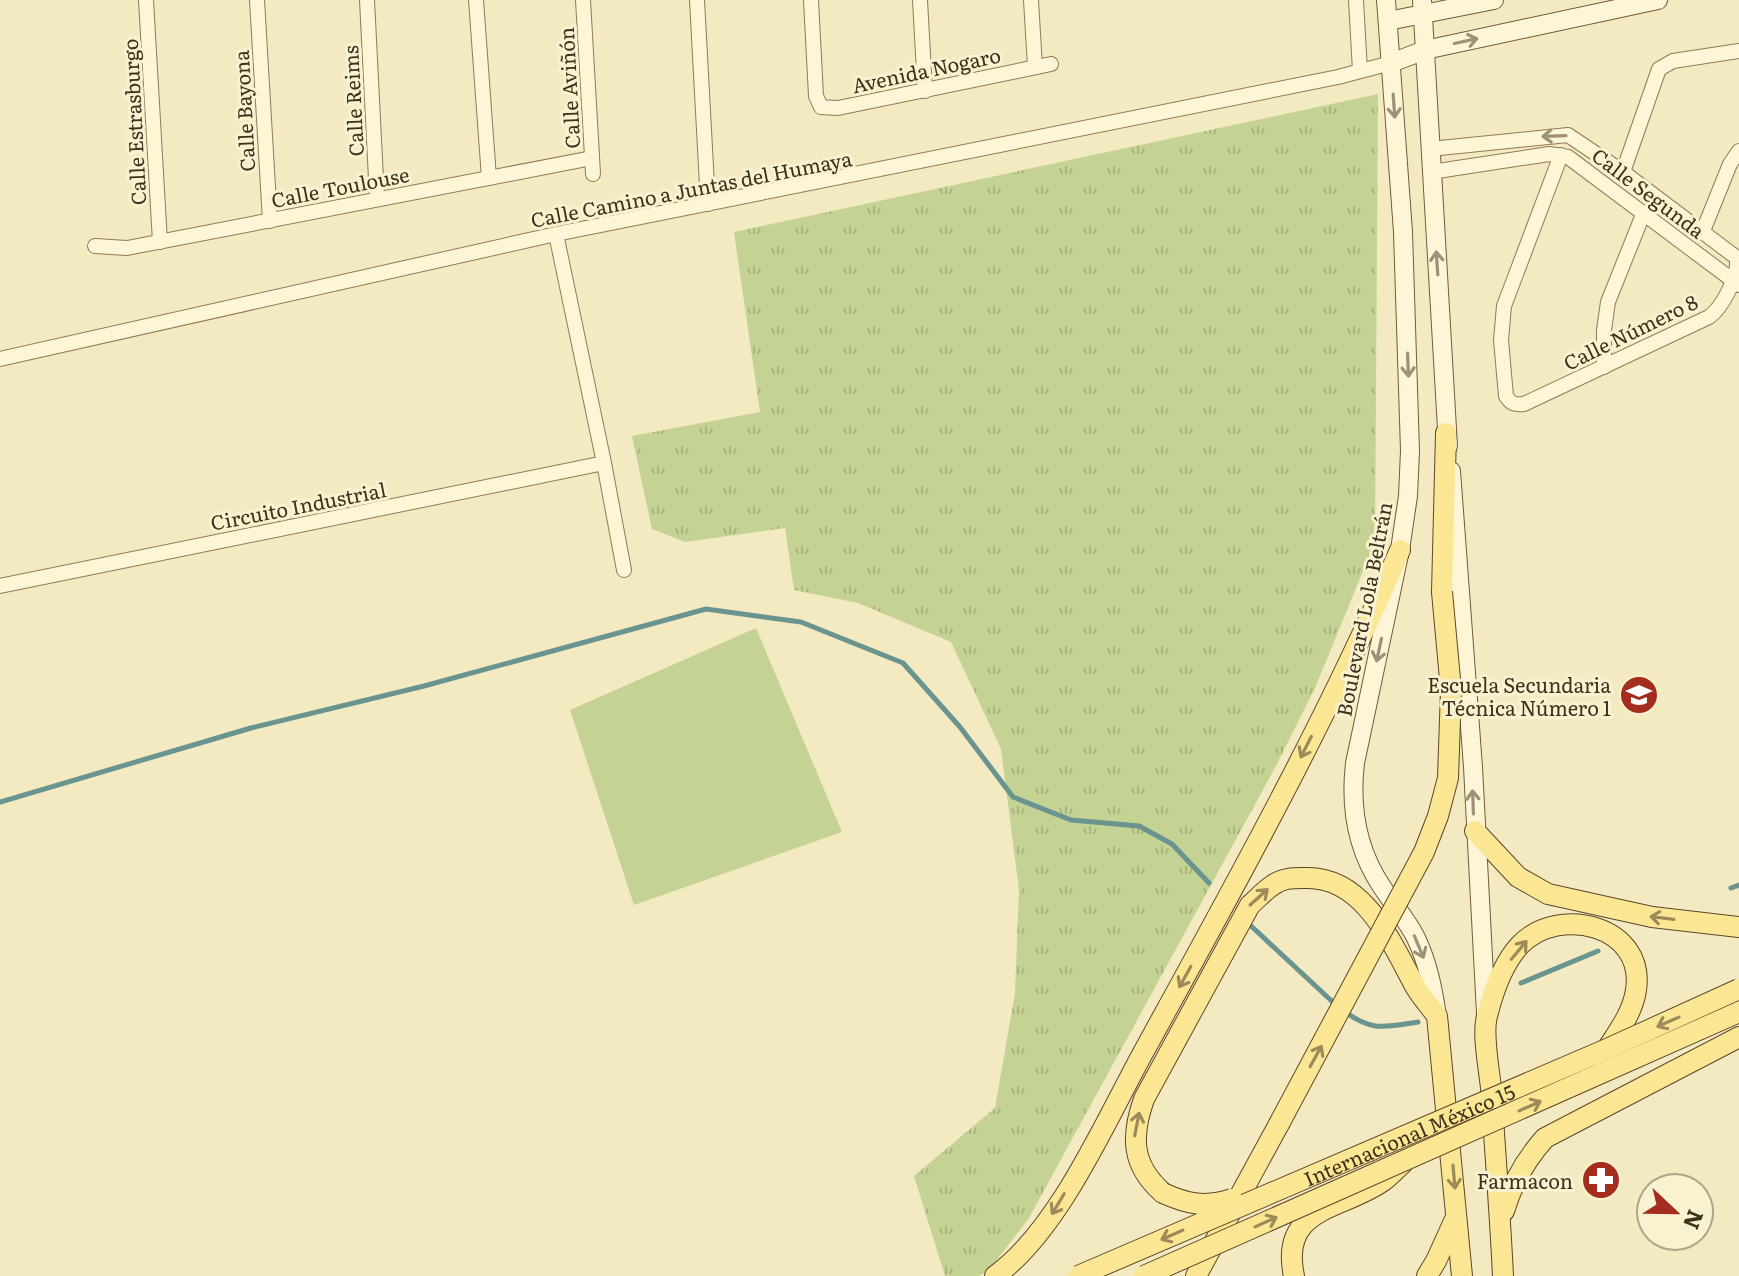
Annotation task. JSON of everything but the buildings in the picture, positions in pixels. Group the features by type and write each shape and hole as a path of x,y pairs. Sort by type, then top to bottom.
{"main road":[{"name":"Boulevard Lola Beltrán","path":"1386,0 1404,247 1410,451 1408,496 1400,550 1355,763 1354,816 1368,861 1416,938 1431,978 1437,1016"},
{"path":"1388,21 1422,7 1491,0"},
{"path":"1391,63 1425,50 1658,0"},
{"path":"1422,7 1446,433 1455,498 1503,1276"},
{"path":"1196,1276 1388,922 1424,852 1438,816 1448,778 1451,690 1442,592 1446,433"},
{"path":"995,1276 1033,1241 1081,1166 1241,873 1368,625 1400,550"},
{"path":"1475,831 1518,877 1548,894 1652,917 1739,927"},
{"path":"1285,1186 1256,1189 1228,1201 1191,1205 1163,1193 1143,1171 1135,1144 1135,1125 1144,1099 1250,905 1274,883 1290,878 1319,878 1346,887 1372,914 1416,989 1437,1016 1462,1276"},
{"path":"1486,1019 1500,976 1521,944 1548,927 1577,923 1605,930 1620,941 1631,954 1637,974 1636,991 1626,1019 1607,1049"},
{"name":"Internacional México 15","path":"1078,1276 1607,1049 1739,989"},
{"name":"Internacional México 15","path":"1144,1276 1739,1012"},
{"path":"1500,1223 1509,1193 1532,1152 1545,1138 1739,1037"},
{"path":"1294,1276 1290,1257 1296,1236 1315,1212 1382,1182 1403,1163"},
{"path":"1427,1276 1458,1213"}],"street":[{"name":"Calle Estrasburgo","path":"146,0 160,242"},
{"name":"Calle Bayona","path":"257,0 270,221"},
{"name":"Calle Reims","path":"367,0 377,199"},
{"path":"476,0 489,178"},
{"name":"Calle Aviñón","path":"583,0 593,174"},
{"path":"697,0 708,204"},
{"name":"Avenida Nogaro","path":"811,0 817,103 828,108 1051,64"},
{"path":"920,0 925,91"},
{"path":"1031,0 1035,67"},
{"path":"1356,0 1360,71"},
{"path":"1623,172 1659,69 1673,61 1739,51"},
{"name":"Calle Camino a Juntas del Humaya","path":"0,359 556,234 1391,63"},
{"name":"Calle Segunda","path":"1430,149 1560,134 1575,139 1734,254"},
{"path":"1703,231 1730,164 1739,151"},
{"name":"Calle Segunda","path":"1431,172 1473,164 1561,155 1574,161 1644,212 1735,283"},
{"name":"Calle Número 8","path":"1561,155 1504,306 1501,340 1509,402 1524,404 1709,317 1735,283 1738,262 1734,254"},
{"name":"Calle Toulouse","path":"95,246 127,248 592,158"},
{"path":"1604,367 1608,302 1644,212"},
{"path":"556,234 624,570"},
{"name":"Circuito Industrial","path":"0,586 604,463"}],"green space":[{"path":"1378,94 1375,542 1315,688 1277,764 1029,1218 989,1270 979,1276 945,1276 914,1176 995,1108 1015,993 1019,890 1001,749 951,642 858,603 794,590 785,528 685,542 652,529 632,436 760,412 734,232"},
{"path":"756,628 842,832 634,905 570,710"}],"waterway":[{"path":"0,802 251,728 424,686 706,609 801,622 903,663 960,727 1013,797 1071,820 1139,826 1172,844 1209,883"},
{"path":"1731,888 1739,885"},
{"path":"1250,925 1336,1005"},
{"path":"1521,983 1598,951"},
{"path":"1344,1011 1371,1025 1418,1022"}],"place":[{"name":"Escuela Secundaria Técnica Número 1","path":"1639,695"},
{"name":"Farmacon","path":"1601,1180"}]}
